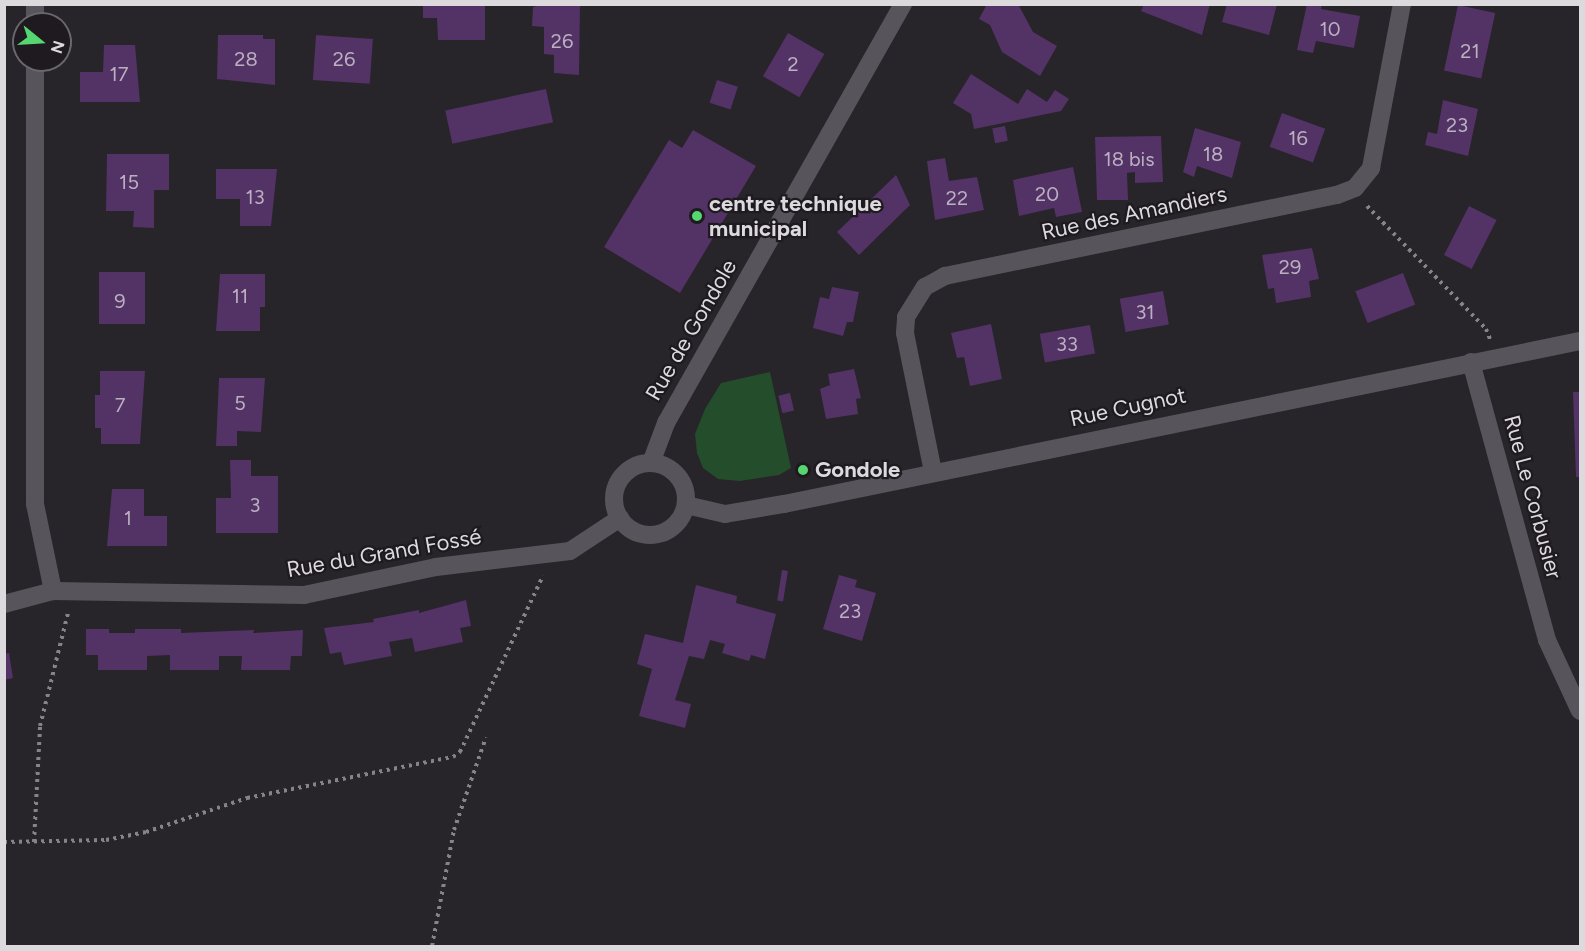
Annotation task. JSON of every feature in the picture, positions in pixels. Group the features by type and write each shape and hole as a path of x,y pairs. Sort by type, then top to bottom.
{"street":[{"name":"Rue de Gondole","path":"651,463 666,423 903,4"},
{"path":"1355,188 1371,168 1402,4"},
{"path":"35,72 35,504 60,591"},
{"name":"Rue des Amandiers","path":"933,472 905,333 906,317 925,287 945,276 1337,195 1355,188"},
{"name":"Rue Cugnot","path":"686,505 725,514 1581,341"},
{"name":"Rue Le Corbusier","path":"1471,362 1547,640 1581,711"},
{"path":"651,463 666,466 678,476 685,490 686,505 681,516 663,532 639,533 620,518 614,506 619,481 638,465 651,463"},
{"name":"Rue du Grand Fossé","path":"4,604 60,591 304,596 436,567 554,551 570,551 620,518"}],"path":[{"path":"1355,188 1368,208 1486,329 1494,348"},
{"path":"4,842 106,840 146,832 247,798 453,757 460,753 554,551"},
{"path":"34,842 40,726 53,663 70,607 60,591"},
{"path":"432,946 459,811 486,737"}],"green space":[{"path":"770,372 791,468 779,475 740,481 718,479 703,468 697,453 695,434 705,409 721,383"}],"building":[{"path":"423,4 485,4 485,40 438,40 437,18 423,18"},
{"path":"545,4 580,4 579,75 554,73 554,55 544,54 544,27 532,26 533,7"},
{"path":"987,4 1018,4 1033,32 1057,46 1040,76 1002,52 990,25 979,19"},
{"path":"1144,4 1210,4 1202,35 1141,11"},
{"path":"1227,4 1277,4 1269,35 1222,22"},
{"path":"1307,4 1322,4 1321,9 1360,16 1354,48 1316,41 1313,53 1297,50"},
{"path":"1458,5 1495,13 1481,78 1444,71"},
{"path":"788,33 824,54 799,97 763,76"},
{"path":"218,35 263,35 263,39 275,39 275,85 217,79"},
{"path":"316,35 373,39 370,84 313,80"},
{"path":"104,45 135,45 140,102 80,102 80,72 103,72"},
{"path":"971,74 1018,104 1027,89 1047,102 1055,90 1069,99 1061,111 974,129 971,114 953,103"},
{"path":"717,80 738,87 731,110 710,103"},
{"path":"546,89 553,122 452,144 445,110"},
{"path":"1443,100 1478,109 1468,156 1425,145 1428,132 1437,134"},
{"path":"1282,113 1325,129 1313,163 1270,147"},
{"path":"1005,126 1008,141 995,143 992,128"},
{"path":"1195,128 1241,142 1232,178 1197,166 1194,177 1183,172"},
{"name":"centre technique municipal","path":"693,130 756,166 680,293 604,247 669,140 682,148"},
{"path":"1161,136 1163,182 1135,183 1135,172 1127,173 1128,200 1097,200 1095,137"},
{"path":"107,154 169,154 169,190 154,190 154,228 133,227 134,211 106,211"},
{"path":"945,158 949,181 977,177 984,210 935,220 927,161"},
{"path":"1073,167 1082,212 1056,217 1054,208 1019,216 1013,180"},
{"path":"216,169 277,169 271,226 240,226 240,199 216,199"},
{"path":"896,175 910,205 859,255 837,232"},
{"path":"1469,206 1497,220 1472,269 1444,255"},
{"path":"1312,248 1319,279 1309,281 1311,297 1276,303 1274,288 1268,289 1262,255"},
{"path":"99,272 145,272 145,324 99,324"},
{"path":"1403,273 1415,305 1368,323 1355,291"},
{"path":"220,274 265,274 265,307 260,307 260,331 216,331"},
{"path":"832,287 859,292 853,322 847,322 843,336 813,328 820,297 829,299"},
{"path":"1163,291 1169,324 1126,332 1120,299"},
{"path":"991,324 1002,379 970,386 964,357 957,358 951,333"},
{"path":"1090,325 1095,354 1045,362 1040,334"},
{"path":"854,369 861,398 856,399 858,414 826,419 820,389 830,385 828,374"},
{"path":"100,371 145,371 140,444 101,444 101,428 95,428 95,395 100,395"},
{"path":"219,378 265,378 261,432 237,431 237,446 216,446"},
{"path":"1573,392 1580,392 1580,477 1576,477"},
{"path":"790,393 794,411 782,413 778,396"},
{"path":"230,460 251,460 251,476 278,476 278,533 216,533 216,498 231,498"},
{"path":"112,489 144,489 144,516 167,516 167,546 107,546"},
{"path":"782,570 788,571 783,602 777,601"},
{"path":"839,575 857,580 855,587 876,593 862,641 823,629"},
{"path":"696,585 737,596 736,603 776,614 765,659 751,655 749,661 722,653 725,644 710,640 704,659 689,656 675,700 691,704 685,728 639,716 652,669 637,664 645,634 683,643"},
{"path":"466,600 471,626 460,628 463,642 415,652 412,638 389,642 392,656 344,665 341,652 330,654 324,628 374,622 373,619 419,610 419,613"},
{"path":"86,629 109,629 109,633 135,633 135,629 181,629 181,633 303,630 302,656 291,656 290,670 241,670 242,656 219,656 219,670 170,670 170,655 147,656 147,670 98,670 98,655 86,655"},
{"path":"9,653 13,678 4,680 4,654"}],"place":[{"name":"centre technique municipal","path":"697,216"},
{"name":"Gondole","path":"803,470"}]}
